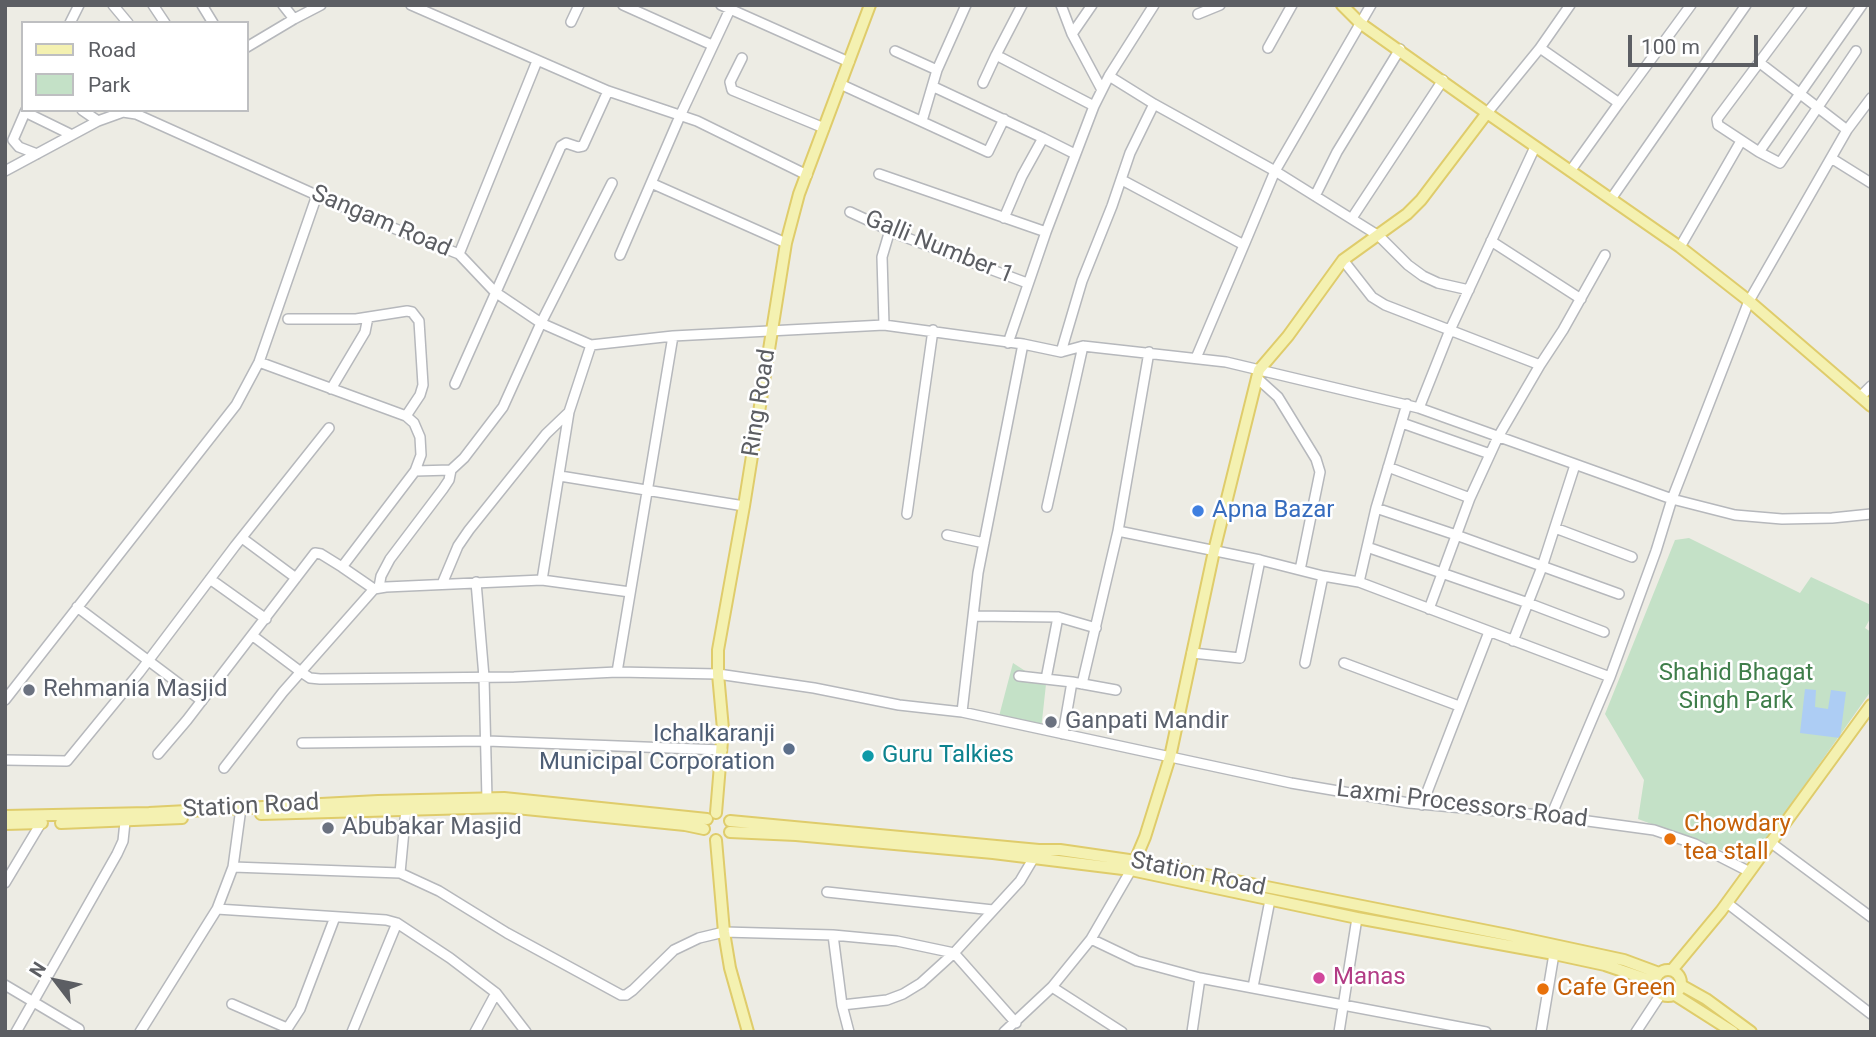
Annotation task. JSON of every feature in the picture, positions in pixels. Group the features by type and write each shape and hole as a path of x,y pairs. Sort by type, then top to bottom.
{"main road":[{"name":"Ring Road","path":"709,820 722,750 718,650 786,243 807,174 870,5"},
{"path":"1342,5 1360,23 1680,247 1749,301 1871,406"},
{"path":"1134,865 1170,757 1214,551 1258,374 1343,260 1379,236 1421,200 1487,113"},
{"path":"1733,1032 1675,995 1661,994 1656,989 1657,978 1672,970 1727,903 1871,705"},
{"name":"Station Road","path":"5,824 125,822 240,811 487,799 520,799 709,820"},
{"name":"Station Road","path":"5,816 506,807 685,825 709,820"},
{"path":"722,814 730,827 722,839 710,838 709,820 722,814"},
{"name":"Station Road","path":"730,827 1134,865 1624,960 1657,978"},
{"path":"716,840 724,932 730,968 748,1032"},
{"name":"Station Road","path":"1134,865 1270,900 1554,954 1657,978"},
{"path":"1672,970 1679,976 1681,985 1675,995"},
{"path":"1681,985 1706,999 1751,1032"}],"street":[{"path":"71,21 79,5"},
{"path":"113,5 126,21"},
{"path":"153,5 164,21"},
{"path":"202,5 212,21"},
{"path":"284,5 294,19"},
{"path":"248,46 294,19 307,8 321,5"},
{"path":"411,5 608,91 697,121 807,174"},
{"path":"571,22 579,5"},
{"path":"623,5 712,45"},
{"path":"922,121 937,70 966,5"},
{"path":"983,83 1021,5"},
{"path":"1061,5 1072,34 1102,90"},
{"path":"1072,34 1092,5"},
{"path":"1008,343 1045,232 1094,106 1154,5"},
{"path":"1198,14 1220,5"},
{"path":"1268,48 1292,5"},
{"path":"1196,358 1275,171 1371,5"},
{"path":"1487,113 1540,48 1570,5"},
{"path":"1571,170 1690,5"},
{"path":"1611,199 1746,5"},
{"path":"1802,5 1717,119 1718,125 1780,163 1856,51"},
{"path":"1759,152 1861,5"},
{"path":"620,256 728,6 849,62"},
{"path":"1540,48 1619,103"},
{"path":"1315,195 1337,152 1400,49"},
{"path":"895,51 937,70"},
{"path":"996,55 1094,106"},
{"path":"742,58 730,82 732,90 824,128"},
{"path":"459,254 537,61"},
{"path":"1760,63 1847,130"},
{"path":"1110,76 1153,104 1275,171 1352,218 1379,236 1423,276 1438,283 1469,290"},
{"path":"1352,218 1443,80"},
{"path":"840,84 988,152 1004,119"},
{"path":"934,87 1075,154"},
{"path":"454,384 561,146 566,143 583,146 608,91"},
{"path":"1551,816 1610,677 1657,551 1672,499 1749,301 1847,130 1871,97"},
{"path":"1061,352 1082,281 1130,153 1153,104"},
{"path":"26,112 13,140 19,147 37,154"},
{"path":"28,112 72,135"},
{"path":"85,112 98,121"},
{"name":"Sangam Road","path":"5,171 120,112"},
{"name":"Sangam Road","path":"140,112 317,195 459,254 495,292 541,323 591,345"},
{"path":"1004,218 1022,176 1043,138"},
{"path":"1680,247 1741,141"},
{"path":"1419,408 1450,330 1535,147"},
{"path":"1832,158 1871,183"},
{"path":"879,174 1045,232"},
{"path":"1122,180 1244,245"},
{"path":"224,768 301,672 376,588 390,559 443,489 451,470 464,458 503,407 541,323 612,183"},
{"path":"651,183 786,243"},
{"path":"5,699 236,405 259,362 317,195"},
{"name":"Galli Number 1","path":"850,212 1027,283"},
{"path":"884,324 882,257 890,230"},
{"path":"1491,242 1581,299"},
{"path":"1429,609 1470,498 1498,437 1605,256"},
{"path":"1343,260 1372,297 1539,366"},
{"path":"288,319 356,319 407,311 412,313 419,321 423,385 420,395 406,416"},
{"path":"331,389 365,332 368,317"},
{"path":"542,580 569,412 591,345 673,336 884,324 1061,352 1083,346 1226,362 1258,374 1407,404 1672,499 1735,515 1782,519 1871,514"},
{"path":"906,514 933,330"},
{"path":"617,672 673,336"},
{"path":"962,712 984,543 1023,344"},
{"path":"1047,507 1083,346"},
{"path":"1082,684 1118,531 1149,352"},
{"path":"259,362 406,416 414,424 420,437 421,455 415,471 342,567"},
{"path":"1258,374 1278,397 1316,459 1320,472 1300,570"},
{"path":"1861,396 1871,386"},
{"path":"1359,582 1376,508 1407,404"},
{"path":"442,584 458,546 469,530 545,435 569,412"},
{"path":"1402,423 1490,454"},
{"path":"5,760 67,761 329,428"},
{"path":"1513,641 1542,567 1574,465"},
{"path":"1388,467 1470,498"},
{"path":"415,471 451,470"},
{"path":"560,476 744,506"},
{"path":"1376,508 1456,534 1619,594"},
{"path":"1555,528 1632,557"},
{"path":"1118,531 1359,582 1610,677"},
{"path":"947,535 984,543"},
{"path":"242,538 296,578"},
{"path":"1367,547 1604,632"},
{"path":"158,754 253,636 315,553 321,554 376,588 542,580 630,592"},
{"path":"1192,653 1240,658 1260,560"},
{"path":"1305,663 1324,576"},
{"path":"210,579 266,619"},
{"path":"476,582 484,677 487,799"},
{"path":"77,607 202,701"},
{"path":"974,616 1058,617 1096,628"},
{"path":"1046,679 1058,617"},
{"path":"1422,805 1489,632"},
{"path":"253,636 301,672"},
{"path":"1344,663 1459,706"},
{"name":"Laxmi Processors Road","path":"301,672 310,678 320,679 617,672 718,674 814,688 900,705 962,712 1291,783 1422,805 1551,816 1654,830 1695,844 1748,871"},
{"path":"1019,676 1072,682 1116,691"},
{"path":"1063,734 1072,682"},
{"path":"302,743 487,741 722,750"},
{"path":"400,873 406,809"},
{"path":"140,1032 217,909 233,867 240,811"},
{"path":"16,1032 117,854 123,841 125,822"},
{"path":"5,883 41,823"},
{"path":"1770,842 1870,916"},
{"path":"842,1005 887,1000 921,983 954,953 1020,881 1036,854"},
{"path":"1004,1032 1052,987 1091,939 1134,865"},
{"path":"233,867 400,873 439,891 507,933 621,995 633,990 674,950 699,938 724,932 833,935 897,941 954,953 1016,1023"},
{"path":"828,892 993,910"},
{"path":"1253,987 1270,900"},
{"path":"1727,903 1871,1014"},
{"path":"217,909 386,920 397,923 496,993 526,1032"},
{"path":"232,1004 286,1030 300,1009 335,917"},
{"path":"1339,1032 1357,918"},
{"path":"352,1032 397,923"},
{"path":"833,935 842,1005 849,1032"},
{"path":"1091,939 1137,961 1200,978 1486,1032"},
{"path":"1541,1032 1554,954"},
{"path":"1192,1032 1200,978"},
{"path":"5,985 79,1029"},
{"path":"1052,987 1122,1032"},
{"path":"475,1032 496,993"},
{"path":"1636,1032 1661,994"}],"green space":[{"name":"Shahid Bhagat Singh Park","path":"1689,538 1800,593 1811,577 1871,605 1871,617 1865,628 1871,632 1871,691 1751,861 1638,819 1644,780 1605,714 1675,540"},
{"path":"1013,663 1033,676 1047,675 1041,730 998,720"}],"water":[{"path":"1805,689 1816,690 1815,707 1828,709 1831,690 1846,692 1840,738 1800,733"}],"place":[{"name":"Apna Bazar","path":"1198,511"},
{"name":"Rehmania Masjid","path":"29,690"},
{"name":"Ganpati Mandir","path":"1051,722"},
{"name":"Ichalkaranji Municipal Corporation","path":"789,749"},
{"name":"Guru Talkies","path":"868,756"},
{"name":"Abubakar Masjid","path":"328,828"},
{"name":"Chowdary tea stall","path":"1670,839"},
{"name":"Manas","path":"1319,978"},
{"name":"Cafe Green","path":"1543,989"}]}
